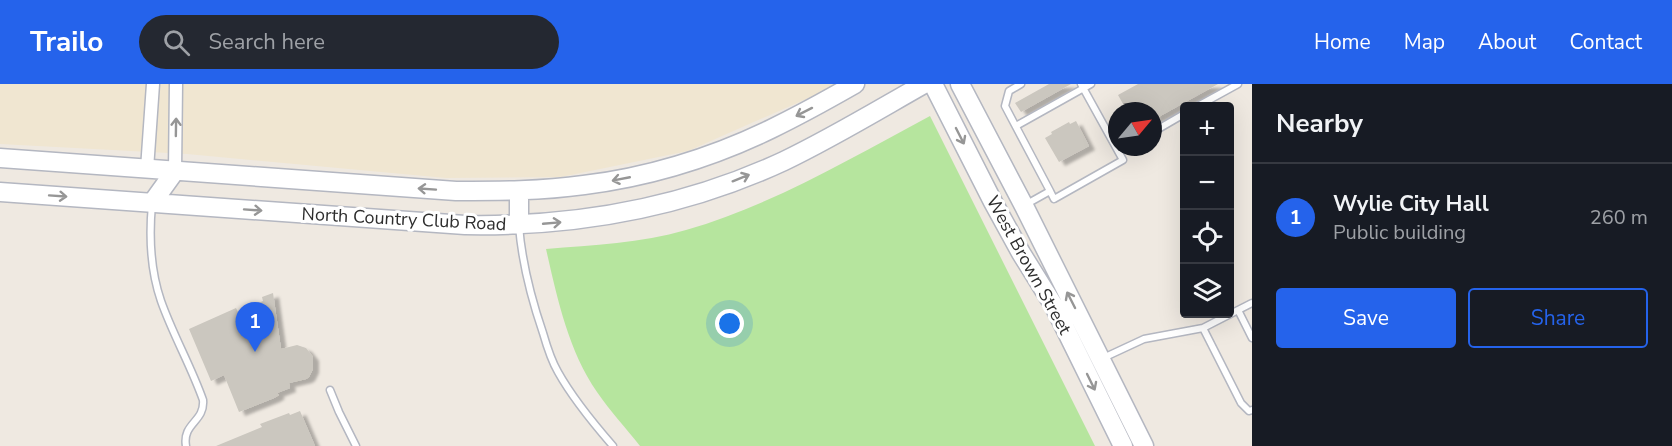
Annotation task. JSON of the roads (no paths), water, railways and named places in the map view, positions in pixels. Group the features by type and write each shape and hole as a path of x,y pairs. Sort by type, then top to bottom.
{"main road":[{"name":"North Country Club Road","path":"0,158 456,191 519,191 586,185 668,167 741,142 771,129 855,84"},
{"name":"North Country Club Road","path":"0,192 437,224 551,223 622,213 659,205 718,187 784,161 924,84"},
{"name":"West Brown Street","path":"933,84 993,202 1053,306 1123,446"},
{"name":"West Brown Street","path":"960,84 1144,446"},
{"path":"147,169 152,203"},
{"path":"152,203 175,171"},
{"path":"519,191 519,225"},
{"path":"1053,306 1088,354 1101,360"}],"street":[{"path":"147,169 153,84"},
{"path":"175,171 176,84"}],"lane":[{"path":"1021,84 1009,91 1005,106 1054,199 1123,160 1121,156"},
{"path":"1016,126 1082,86 1090,84"},
{"path":"1205,102 1238,84"},
{"path":"1082,86 1108,132"},
{"path":"1162,127 1180,117"},
{"path":"1024,206 1050,191"},
{"path":"152,203 151,246 157,288 202,400 200,417 186,433 186,446"},
{"path":"519,225 521,250 529,288 551,356 566,386 613,446"},
{"path":"1101,360 1144,339 1203,328 1252,303"},
{"path":"1238,310 1252,338"},
{"path":"1203,328 1241,403 1249,411 1252,410"},
{"path":"330,390 356,446"}],"place":[{"name":"Wylie City Hall","path":"255,352"}]}
